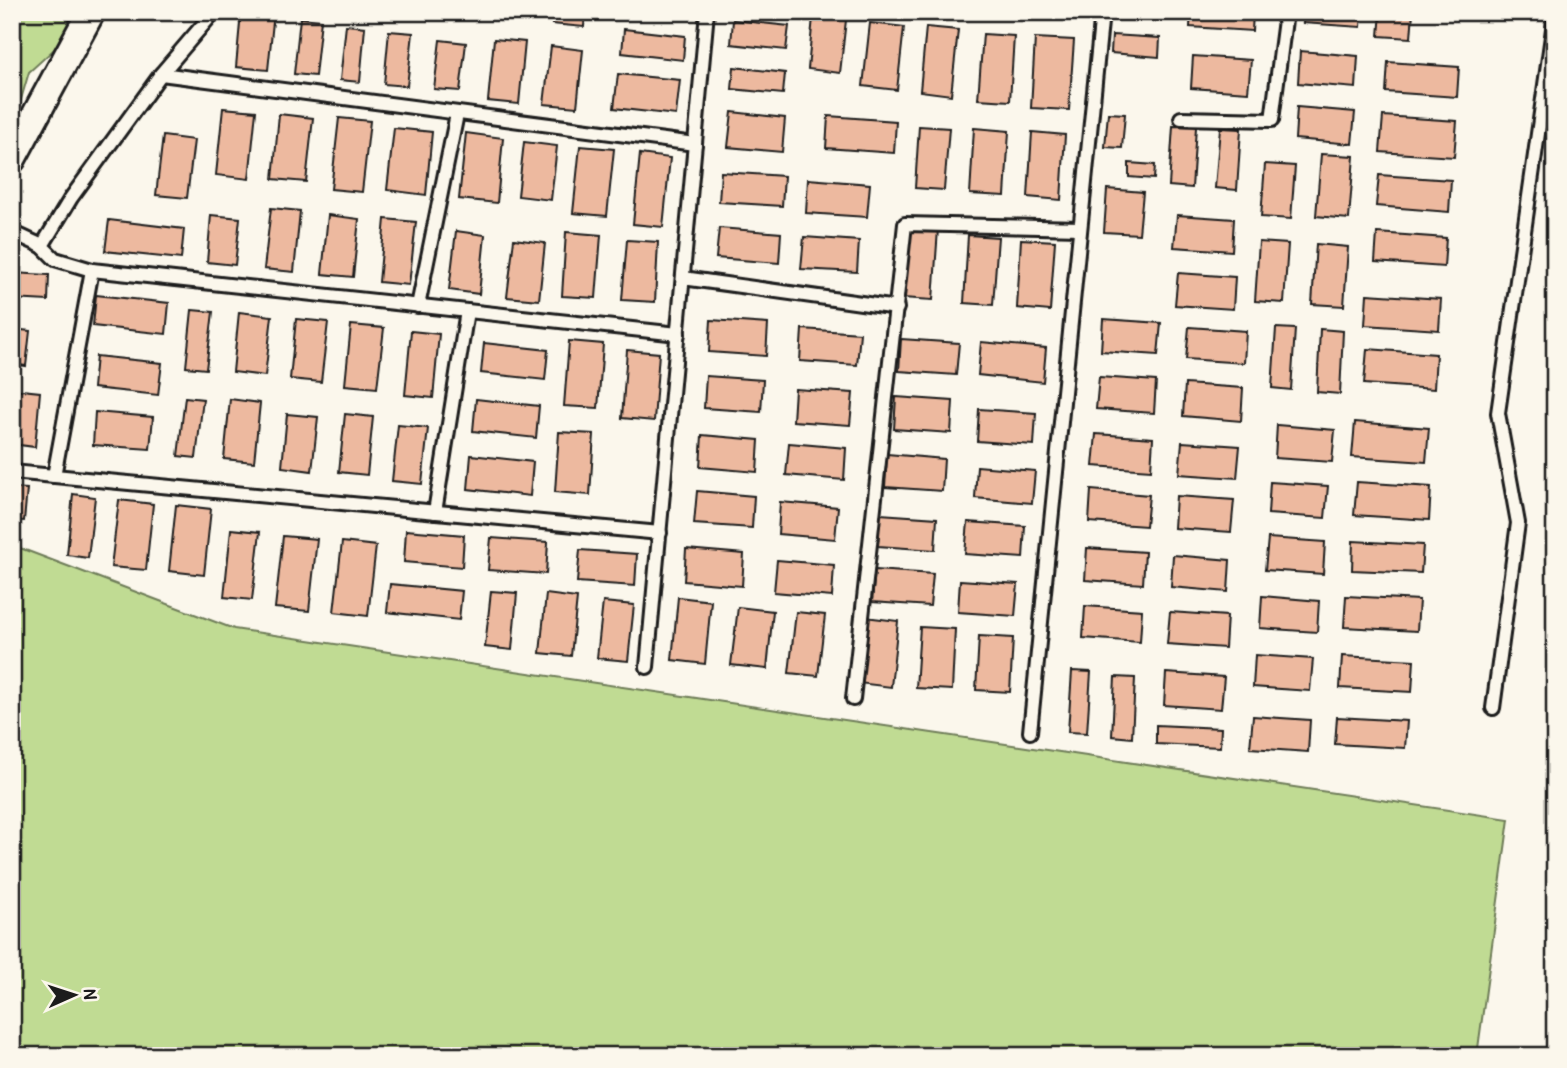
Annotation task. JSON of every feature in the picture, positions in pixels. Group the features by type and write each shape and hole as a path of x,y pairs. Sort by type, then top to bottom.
{"street":[{"path":"12,159 91,12"}],"lane":[{"path":"42,246 71,198 161,74 214,12"},
{"path":"647,667 707,12"},
{"path":"1030,732 1102,14 1064,12"},
{"path":"1181,118 1272,120 1286,12"},
{"path":"1493,708 1518,523 1498,413 1555,15"},
{"path":"161,74 695,144"},
{"path":"418,306 457,114"},
{"path":"853,699 905,224 1080,228"},
{"path":"12,232 42,246 55,259 92,270 678,334"},
{"path":"54,476 92,270"},
{"path":"683,278 897,308"},
{"path":"435,512 467,311"},
{"path":"12,472 660,533"}],"green space":[{"path":"12,12 76,12 61,43 29,72 12,130"},
{"path":"12,545 234,629 1509,819 1477,1056 12,1056"}],"building":[{"path":"241,12 274,12 268,70 236,67"},
{"path":"553,12 585,12 584,27 552,24"},
{"path":"1191,12 1253,12 1252,31 1190,27"},
{"path":"1304,12 1362,12 1361,27 1303,23"},
{"path":"1381,12 1413,12 1411,38 1379,36"},
{"path":"813,17 846,20 840,73 808,69"},
{"path":"300,18 321,20 315,76 294,74"},
{"path":"733,20 789,26 786,50 731,44"},
{"path":"870,23 904,27 897,90 863,86"},
{"path":"346,25 365,27 360,82 340,80"},
{"path":"926,27 958,30 951,95 920,91"},
{"path":"624,29 685,36 683,60 622,53"},
{"path":"389,31 413,33 407,86 384,84"},
{"path":"983,34 1014,36 1010,101 978,99"},
{"path":"1112,35 1160,38 1159,57 1111,53"},
{"path":"1035,38 1074,40 1069,110 1031,108"},
{"path":"494,39 525,42 519,104 488,101"},
{"path":"440,40 466,43 460,91 434,89"},
{"path":"551,46 583,50 577,107 544,104"},
{"path":"1300,51 1358,56 1356,88 1298,83"},
{"path":"1193,56 1251,60 1248,92 1191,88"},
{"path":"1388,62 1459,67 1457,97 1386,92"},
{"path":"734,67 785,73 783,94 732,89"},
{"path":"618,74 680,80 676,115 614,108"},
{"path":"1297,107 1355,112 1352,144 1295,139"},
{"path":"223,108 256,111 249,179 216,175"},
{"path":"732,112 785,118 782,152 728,147"},
{"path":"1108,113 1125,114 1122,148 1105,147"},
{"path":"279,114 313,118 306,182 273,179"},
{"path":"828,116 896,121 894,153 826,148"},
{"path":"1383,116 1457,121 1454,157 1380,152"},
{"path":"339,118 370,121 362,192 331,189"},
{"path":"919,126 949,128 944,190 915,188"},
{"path":"1173,126 1196,127 1192,188 1169,186"},
{"path":"394,128 432,132 426,195 387,190"},
{"path":"974,128 1009,131 1005,196 970,194"},
{"path":"1220,128 1241,129 1237,190 1215,188"},
{"path":"1032,132 1065,135 1061,200 1028,197"},
{"path":"466,133 503,138 497,203 459,199"},
{"path":"163,136 194,140 187,198 156,195"},
{"path":"524,142 557,146 551,200 518,196"},
{"path":"580,146 614,149 607,216 573,213"},
{"path":"640,154 670,158 663,227 633,224"},
{"path":"1321,154 1354,156 1349,219 1316,216"},
{"path":"1129,163 1155,165 1154,179 1129,177"},
{"path":"1265,164 1295,166 1291,219 1261,217"},
{"path":"721,172 784,176 782,206 719,202"},
{"path":"1379,175 1451,180 1449,212 1376,206"},
{"path":"808,179 870,184 867,217 806,213"},
{"path":"1107,189 1143,192 1139,234 1104,232"},
{"path":"271,208 300,211 294,272 264,269"},
{"path":"211,215 240,218 235,265 207,262"},
{"path":"328,215 359,219 353,277 322,274"},
{"path":"1177,215 1234,219 1232,251 1174,247"},
{"path":"385,219 416,222 409,285 379,282"},
{"path":"109,220 184,229 181,259 105,251"},
{"path":"906,227 938,229 933,300 902,298"},
{"path":"719,228 781,233 779,263 716,258"},
{"path":"456,231 485,235 479,294 449,290"},
{"path":"566,232 601,235 596,298 562,296"},
{"path":"1377,233 1446,238 1444,267 1375,262"},
{"path":"968,235 998,237 993,305 964,303"},
{"path":"804,237 859,241 857,272 801,269"},
{"path":"514,239 545,243 539,300 507,297"},
{"path":"1021,239 1055,241 1050,311 1017,308"},
{"path":"627,240 658,242 655,302 622,300"},
{"path":"1259,242 1288,244 1284,303 1255,301"},
{"path":"1316,244 1348,247 1344,306 1312,304"},
{"path":"12,273 49,275 48,301 12,299"},
{"path":"1178,273 1235,277 1233,309 1175,305"},
{"path":"1367,294 1441,299 1439,330 1365,325"},
{"path":"96,295 169,303 166,334 93,326"},
{"path":"192,310 213,312 206,369 186,367"},
{"path":"239,312 272,316 265,376 233,372"},
{"path":"296,319 328,322 321,382 290,379"},
{"path":"1103,319 1161,323 1158,355 1101,351"},
{"path":"711,320 768,324 766,356 709,352"},
{"path":"351,325 384,328 377,388 345,385"},
{"path":"1189,327 1246,331 1244,363 1186,359"},
{"path":"1276,328 1295,329 1291,390 1272,388"},
{"path":"12,329 30,331 26,366 12,364"},
{"path":"802,329 860,333 857,365 800,361"},
{"path":"1320,329 1343,331 1340,394 1317,392"},
{"path":"411,331 439,334 433,398 405,395"},
{"path":"901,339 959,343 956,375 899,371"},
{"path":"569,341 603,344 598,408 564,406"},
{"path":"981,342 1046,348 1043,382 978,375"},
{"path":"484,343 548,350 545,380 481,373"},
{"path":"1367,349 1436,354 1434,389 1364,384"},
{"path":"627,350 659,353 654,421 622,418"},
{"path":"96,356 162,363 158,395 93,388"},
{"path":"706,376 763,380 761,412 704,408"},
{"path":"1099,377 1156,381 1154,413 1096,409"},
{"path":"1185,384 1243,388 1241,421 1183,416"},
{"path":"12,389 40,392 35,447 12,444"},
{"path":"795,389 853,393 850,425 793,421"},
{"path":"185,397 203,399 196,458 178,456"},
{"path":"896,397 953,401 951,433 894,429"},
{"path":"230,399 260,403 254,462 224,459"},
{"path":"476,399 539,406 536,438 473,431"},
{"path":"979,409 1036,413 1034,445 977,441"},
{"path":"95,412 153,417 150,449 93,445"},
{"path":"287,414 318,417 312,471 282,467"},
{"path":"345,414 373,417 367,475 339,472"},
{"path":"1355,422 1429,428 1426,462 1352,457"},
{"path":"398,425 428,428 422,484 392,481"},
{"path":"1277,425 1335,430 1332,462 1275,458"},
{"path":"559,432 594,434 590,495 555,492"},
{"path":"1096,434 1153,438 1151,470 1093,466"},
{"path":"702,435 759,440 757,472 700,467"},
{"path":"1182,442 1240,446 1237,478 1179,474"},
{"path":"789,443 846,448 844,480 786,475"},
{"path":"887,454 944,459 942,491 885,487"},
{"path":"471,455 533,462 530,496 468,489"},
{"path":"977,466 1035,471 1032,503 975,498"},
{"path":"1270,482 1328,486 1325,518 1268,514"},
{"path":"1357,482 1431,487 1429,520 1354,515"},
{"path":"12,488 27,489 24,521 12,520"},
{"path":"1091,490 1149,495 1146,526 1089,522"},
{"path":"697,491 754,496 752,528 694,524"},
{"path":"73,494 95,497 88,558 67,555"},
{"path":"1176,496 1234,500 1231,532 1174,528"},
{"path":"119,500 153,504 146,570 111,567"},
{"path":"780,502 838,507 835,539 778,534"},
{"path":"176,505 211,509 204,575 169,571"},
{"path":"880,514 937,518 935,550 878,546"},
{"path":"968,522 1025,526 1023,558 965,554"},
{"path":"231,529 260,532 252,600 224,597"},
{"path":"406,530 464,535 462,567 404,562"},
{"path":"283,536 317,539 309,611 275,608"},
{"path":"491,538 548,542 546,574 488,570"},
{"path":"1268,538 1325,542 1323,574 1265,570"},
{"path":"1353,541 1423,545 1421,573 1352,570"},
{"path":"342,542 376,546 368,616 334,612"},
{"path":"1087,548 1145,552 1143,584 1085,580"},
{"path":"686,549 744,554 742,586 684,581"},
{"path":"580,550 637,554 635,586 577,582"},
{"path":"1173,555 1230,560 1228,592 1171,587"},
{"path":"777,560 834,565 832,597 774,592"},
{"path":"875,570 933,574 930,606 872,602"},
{"path":"960,580 1018,584 1015,616 958,612"},
{"path":"390,584 462,591 459,620 387,612"},
{"path":"491,591 517,593 512,650 485,647"},
{"path":"546,594 577,598 571,656 540,653"},
{"path":"1262,596 1319,601 1317,632 1260,628"},
{"path":"1346,596 1419,600 1417,631 1344,627"},
{"path":"678,597 711,601 705,664 672,660"},
{"path":"603,602 634,605 628,661 597,658"},
{"path":"1085,606 1142,610 1140,642 1083,638"},
{"path":"738,607 773,611 767,669 731,665"},
{"path":"796,612 825,615 818,676 789,673"},
{"path":"1170,612 1227,616 1225,648 1167,644"},
{"path":"865,617 898,621 891,687 858,683"},
{"path":"920,627 955,629 952,690 916,688"},
{"path":"979,636 1013,638 1010,692 976,690"},
{"path":"1255,655 1313,659 1310,691 1253,687"},
{"path":"1342,656 1414,660 1412,692 1340,688"},
{"path":"1072,671 1091,672 1087,733 1068,732"},
{"path":"1166,673 1224,677 1221,709 1164,705"},
{"path":"1115,677 1135,678 1132,738 1112,736"},
{"path":"1253,716 1310,720 1308,752 1250,748"},
{"path":"1337,717 1407,721 1405,748 1335,744"},
{"path":"1156,725 1221,728 1220,747 1156,744"}]}
